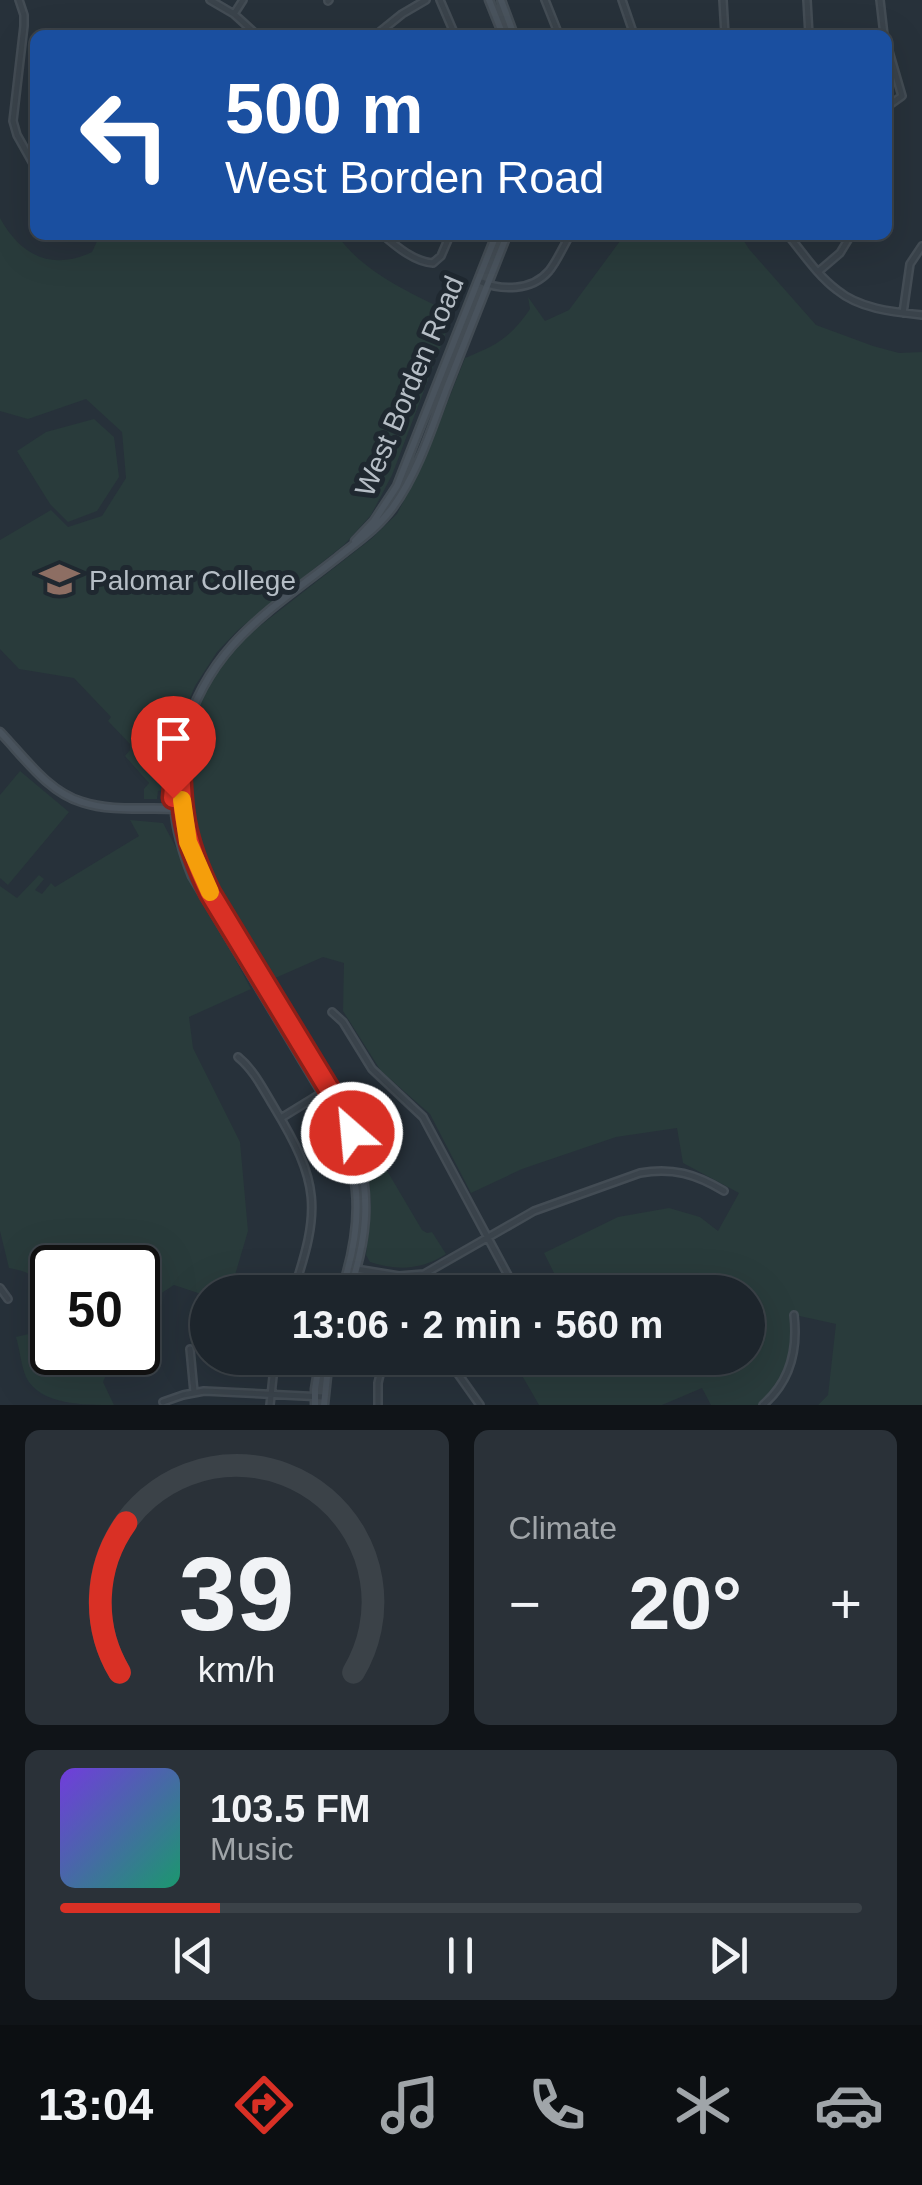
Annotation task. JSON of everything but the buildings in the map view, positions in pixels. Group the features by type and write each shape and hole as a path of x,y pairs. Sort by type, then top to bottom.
{"main road":[{"path":"490,0 501,30"},
{"path":"500,0 512,30"},
{"name":"West Borden Road","path":"350,548 374,521 396,486 494,240"},
{"name":"West Borden Road","path":"352,1275 365,1226 362,1170 352,1133 192,876 185,858 178,809 180,746 196,697 228,648 250,626 380,524 407,486 506,240"},
{"path":"0,732 48,782 83,803 178,809"},
{"name":"West Borden Road","path":"350,1275 353,1269"},
{"path":"320,1375 320,1401"},
{"path":"320,1401 325,1375"}],"street":[{"path":"20,0 24,26 13,121 30,158"},
{"path":"210,0 252,30"},
{"path":"234,14 243,0"},
{"path":"382,30 426,0"},
{"path":"440,0 453,30"},
{"path":"546,0 557,30"},
{"path":"622,0 632,30"},
{"path":"723,0 725,30"},
{"path":"807,0 809,30"},
{"path":"880,0 883,30"},
{"path":"892,62 902,96 892,103"},
{"path":"390,240 425,263 433,264 448,240"},
{"path":"479,281 488,286 526,286 550,270 567,240"},
{"path":"792,240 836,290 850,299 893,312 922,314"},
{"path":"818,271 840,253 848,240"},
{"path":"903,313 910,264 922,246"},
{"path":"332,1012 372,1068 424,1117 508,1275"},
{"path":"238,1057 249,1065 303,1158 312,1202 310,1236 298,1275"},
{"path":"281,1118 326,1091"},
{"path":"412,1275 435,1270 534,1210 640,1173 687,1172 724,1191"},
{"path":"353,1269 393,1275"},
{"path":"0,1288 8,1299"},
{"path":"763,1405 779,1389 791,1366 795,1350 794,1315"},
{"path":"192,1375 194,1392"},
{"path":"270,1405 272,1375"},
{"path":"378,1405 380,1375"},
{"path":"459,1375 480,1405"},
{"path":"163,1402 194,1392 320,1401"}],"shaded area":[{"path":"0,218 18,242 51,260 77,258 92,252 98,240 341,240 375,272 453,314 392,475 371,515 345,544 238,630 217,652 195,686 175,734 168,789 158,791 157,799 144,799 149,783 125,756 130,744 74,678 19,669 0,649 0,540 51,510 68,527 102,516 126,478 122,432 86,399 28,419 0,411"},
{"path":"621,240 743,240 816,325 899,353 922,352 922,1405 818,1405 828,1395 836,1324 795,1315 795,1349 779,1389 763,1405 711,1405 702,1388 662,1405 539,1405 522,1375 765,1375 765,1275 555,1275 544,1253 618,1217 669,1208 700,1217 718,1231 739,1193 683,1163 677,1128 616,1137 522,1169 471,1193 430,1114 381,1071 343,1011 344,963 323,957 273,979 206,874 192,841 184,767 186,737 197,704 234,646 371,539 397,514 424,461 465,358 509,334 530,309 528,297 545,321 569,310"},
{"path":"94,419 114,437 119,477 97,511 68,522 50,504 17,451 46,432"},
{"path":"20,771 69,812 8,885 0,878 0,795"},
{"path":"130,820 163,823 251,989 189,1017 193,1048 240,1142 248,1231 235,1275 190,1275 190,1290 174,1285 160,1294 160,1245 30,1245 30,1276 9,1268 0,1231 0,886 17,898 39,875 44,879 35,890 42,894 51,883 55,887 139,836"},
{"path":"378,1164 386,1169 422,1230 432,1232 446,1254 409,1267 370,1262 366,1255 371,1206 368,1168"},
{"path":"30,1334 30,1375 106,1375 103,1382 114,1405 76,1404 41,1393 26,1377 16,1337"}],"slow traffic":[{"path":"182,800 188,842 210,892"}],"place":[{"name":"Palomar College","path":"59,580"}],"route":[{"path":"173,798 180,746 182,810 197,866 352,1133"}]}
